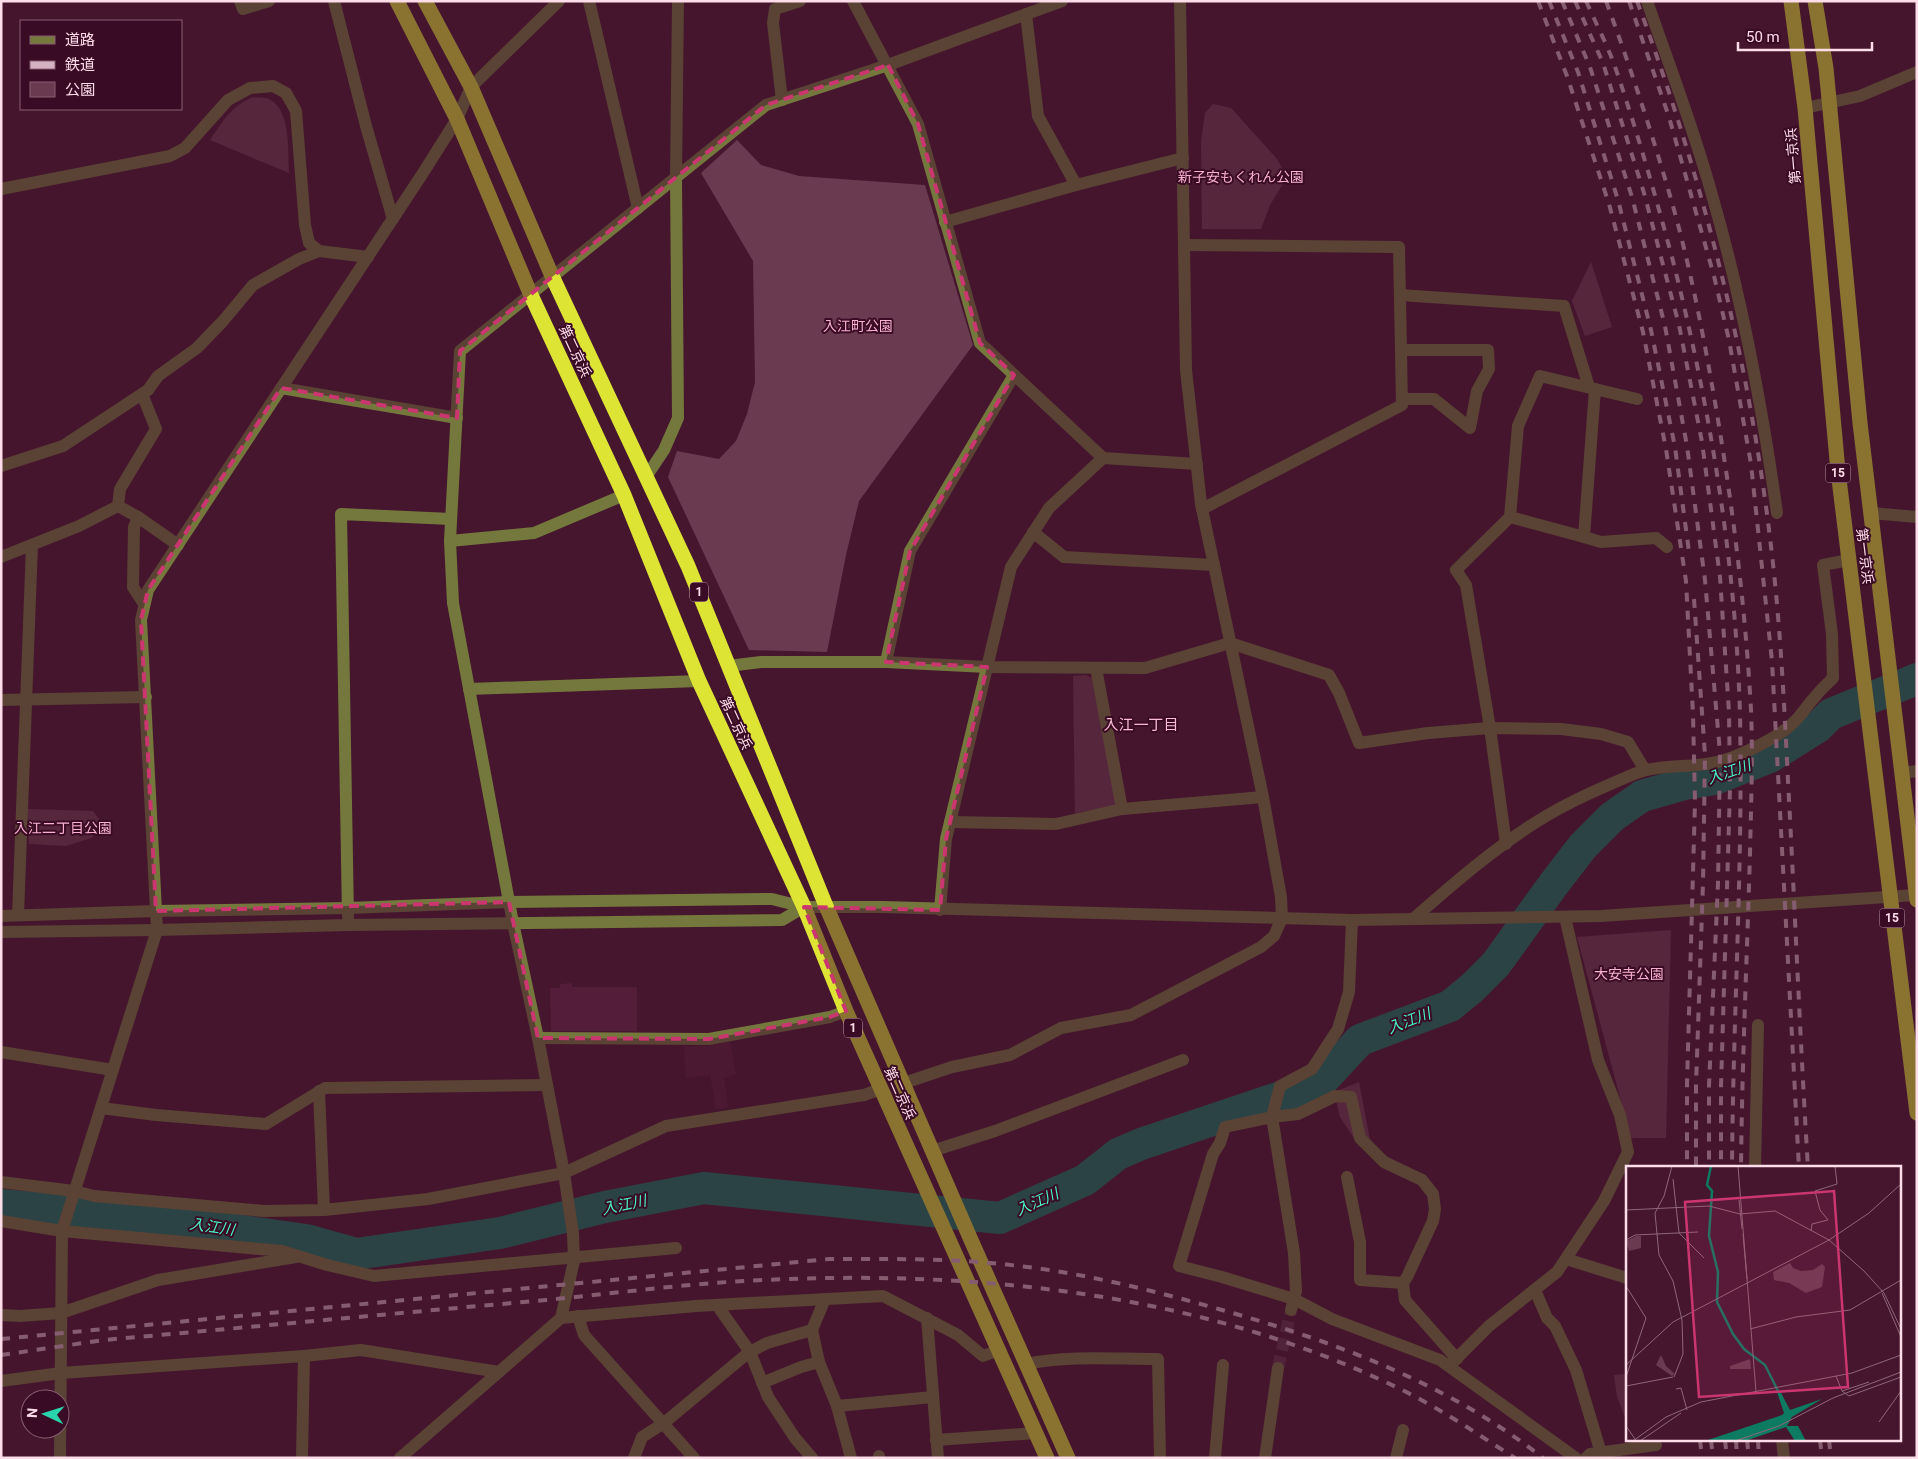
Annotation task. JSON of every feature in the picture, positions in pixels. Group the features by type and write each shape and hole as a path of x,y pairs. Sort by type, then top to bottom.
{"highway":[{"name":"第二京浜","path":"397,1 457,119 530,293 624,495 699,681 804,907 846,1011 1047,1458"},
{"name":"第二京浜","path":"425,1 471,87 552,276 688,566 826,906 970,1240 1068,1458"},
{"name":"第一京浜","path":"1792,1 1805,108 1825,335 1849,560 1917,1113"},
{"name":"第一京浜","path":"1816,1 1830,103 1860,423 1895,712 1909,772 1916,897"}],"street":[{"path":"240,1 243,8 269,1"},
{"path":"334,1 366,126 393,219"},
{"path":"60,1458 62,1228 157,930 141,620 148,590 393,219 457,119 471,87 559,1"},
{"path":"589,1 638,208"},
{"path":"646,477 664,450 678,418 676,178 678,1"},
{"path":"782,100 773,23 775,9 800,1"},
{"path":"853,1 918,124 980,343 1103,458 1197,464"},
{"path":"561,1318 574,1256 573,1234 564,1173 538,1038 513,923 453,602 450,541 460,351 766,105 888,65 1062,1"},
{"path":"904,1084 952,1068 1010,1055 1061,1028 1131,1014 1261,947 1274,936 1282,918 1281,897 1263,797 1202,509 1186,370 1180,1"},
{"path":"1647,1 1712,193 1747,336 1764,423 1777,513"},
{"path":"1026,14 1038,116 1076,185"},
{"path":"1805,108 1860,96 1917,72"},
{"path":"1,189 170,156 185,148 228,100 250,88 273,86 286,93 296,110 304,225 309,243 319,251"},
{"path":"945,222 1076,185 1183,158"},
{"path":"1184,245 1399,247 1402,405 1202,509"},
{"path":"1,466 63,446 148,390 158,376 197,348 253,285 299,259 319,251 368,257"},
{"path":"1400,296 1564,306 1592,388 1584,538"},
{"path":"1401,350 1488,350 1489,369 1476,392 1470,428 1434,399 1402,399"},
{"path":"886,662 910,550 1014,375"},
{"path":"1506,844 1490,728 1466,585 1456,570 1510,518 1518,426 1540,376 1637,399"},
{"path":"281,388 457,418"},
{"path":"118,506 120,489 156,429 142,394"},
{"path":"940,910 946,839 1011,567 1049,508 1103,458"},
{"path":"450,541 534,534 624,495"},
{"path":"118,506 178,544"},
{"path":"1,557 78,526 118,506"},
{"path":"1871,513 1917,518"},
{"path":"347,924 341,514 451,519"},
{"path":"138,517 134,527 133,587 144,604"},
{"path":"1510,518 1601,542 1656,538 1667,548"},
{"path":"1033,532 1064,557 1214,565"},
{"path":"18,915 32,545"},
{"path":"1413,920 1460,878 1506,844 1538,821 1580,798 1645,770 1679,765 1712,764 1734,757 1791,725 1834,678 1832,634 1824,565 1849,560"},
{"path":"728,666 761,662 886,662 987,667 1145,668 1230,643 1329,675 1339,693 1359,743 1428,733 1490,728 1561,729 1601,734 1628,742 1645,770"},
{"path":"1096,668 1122,809"},
{"path":"469,690 699,681"},
{"path":"1,700 146,697"},
{"path":"950,822 1056,824 1122,809 1263,797"},
{"path":"1,916 348,908 509,902 772,899 804,907 1413,920 1545,918 1916,897"},
{"path":"1,932 157,930 347,924 782,920 804,907"},
{"path":"1453,1362 1490,1326 1557,1272 1604,1201 1628,1152 1620,1115 1598,1060 1565,917"},
{"path":"1292,1305 1296,1291 1294,1253 1272,1117 1280,1086 1312,1069 1338,1029 1349,992 1352,920"},
{"path":"538,1038 709,1039 830,1017 846,1011"},
{"path":"1755,1166 1758,1025"},
{"path":"1,1052 113,1070"},
{"path":"932,1151 996,1131 1183,1060"},
{"path":"101,1108 156,1116 266,1124 325,1088 547,1085"},
{"path":"1,1182 74,1191 94,1196 264,1211 324,1210 428,1199 564,1173 666,1126 864,1095 881,1089"},
{"path":"319,1091 324,1210"},
{"path":"1453,1362 1440,1360 1222,1277 1179,1266 1214,1154 1225,1127 1272,1117 1298,1114 1335,1096 1351,1097 1360,1138 1384,1162 1422,1180 1433,1194 1435,1209 1433,1221 1407,1277 1402,1283 1405,1300 1453,1362 1576,1458"},
{"path":"1347,1178 1360,1242 1360,1280 1402,1283"},
{"path":"1,1221 282,1251 327,1265 374,1276 676,1248"},
{"path":"1,1315 20,1316 61,1313 158,1280 299,1256"},
{"path":"1566,1259 1626,1278"},
{"path":"1535,1290 1547,1318 1555,1326 1576,1370 1601,1453"},
{"path":"400,1458 561,1318 717,1305 883,1296 958,1335 983,1356 999,1350"},
{"path":"825,1299 812,1330 819,1362 837,1406 852,1458"},
{"path":"717,1305 750,1352 768,1398 795,1438 812,1458"},
{"path":"578,1316 584,1335 694,1458"},
{"path":"927,1318 938,1458"},
{"path":"634,1458 642,1437 664,1423 750,1352 767,1343 812,1330"},
{"path":"1,1381 61,1373 304,1356 361,1350 498,1372"},
{"path":"302,1458 304,1356"},
{"path":"1026,1364 1075,1358 1158,1359 1160,1458"},
{"path":"762,1383 801,1366 819,1362"},
{"path":"1215,1458 1223,1365"},
{"path":"1265,1458 1278,1368"},
{"path":"837,1406 933,1397"},
{"path":"1396,1458 1403,1430"},
{"path":"936,1440 1036,1433"},
{"path":"1782,1442 1784,1458"},
{"path":"1586,1458 1590,1454 1656,1445"}],"highlighted area":[{"path":"888,65 918,124 980,343 1014,375 910,551 886,662 987,667 946,839 940,910 804,907 846,1011 830,1017 709,1039 538,1038 509,902 156,911 141,620 148,590 281,388 457,418 460,351 766,105"}],"shaded area":[{"path":"572,983 572,987 637,987 637,1031 551,1031 550,988 560,988 560,984"},
{"path":"730,1042 736,1074 724,1078 728,1107 716,1109 710,1075 686,1078 684,1047 708,1046"}],"green space":[{"path":"253,97 269,99 276,104 281,112 287,132 289,173 210,140 233,110"},
{"name":"新子安もくれん公園","path":"1213,104 1231,108 1277,159 1287,177 1270,205 1261,229 1202,229 1201,141 1205,113"},
{"name":"入江町公園","path":"737,140 761,165 799,176 925,185 973,345 859,501 846,555 827,652 749,650 668,477 677,451 719,459 736,441 747,414 755,382 753,261 701,173"},
{"path":"1591,262 1612,327 1585,336 1572,301"},
{"path":"1086,675 1092,678 1117,805 1075,813 1073,676"},
{"name":"入江二丁目公園","path":"27,809 93,811 99,819 99,830 91,838 66,846 29,844"},
{"name":"大安寺公園","path":"1671,930 1666,1138 1631,1138 1577,937"},
{"path":"1359,1082 1370,1140 1359,1146 1340,1117 1334,1092"},
{"path":"1626,1374 1626,1420 1617,1397 1614,1375"}],"waterway":[{"name":"入江川","path":"1,1205 157,1219 306,1240 356,1254 500,1233 605,1207 704,1188 1000,1218 1085,1180 1118,1154 1141,1144 1319,1084 1360,1040 1450,1006 1472,988 1496,964 1583,846 1612,817 1642,796 1684,784 1715,779 1770,757 1818,727 1831,714 1917,679"}],"tunnel":[{"path":"1278,1368 1291,1310"}],"railway":[{"path":"1538,1 1567,76 1609,204 1643,332 1666,449 1686,581 1693,714 1695,802 1687,1084 1687,1166"},
{"path":"1549,1 1578,72 1618,200 1651,330 1675,447 1689,552"},
{"path":"1562,1 1590,67 1632,197 1665,326 1687,446 1705,580 1720,753 1718,883 1709,1086 1709,1166"},
{"path":"1575,1 1603,63 1644,193 1679,325 1702,442 1720,577 1729,712 1730,789 1721,1086 1721,1166"},
{"path":"1586,1 1613,61 1645,161 1673,261 1699,372 1727,543 1737,658 1741,772 1732,1166"},
{"path":"1606,1 1652,136 1686,257 1712,385 1736,547 1745,628 1752,745 1741,1166"},
{"path":"1629,1 1669,117 1714,276 1729,340 1751,464 1772,661 1799,1166"},
{"path":"1637,1 1682,132 1719,265 1735,333 1761,469 1770,538 1781,659 1808,1166"},
{"path":"1694,599 1705,755 1696,1085 1696,1166"},
{"path":"1,1339 829,1259 996,1263 1045,1269 1121,1284 1172,1296 1307,1336 1349,1351 1430,1387 1469,1408 1543,1458"},
{"path":"1,1355 104,1340 737,1281 844,1278 925,1279 1006,1285 1087,1295 1166,1309 1245,1329 1322,1355 1396,1387 1427,1403 1515,1458"},
{"path":"1700,1442 1702,1458"},
{"path":"1711,1442 1713,1458"},
{"path":"1725,1442 1727,1458"},
{"path":"1736,1442 1737,1458"},
{"path":"1747,1442 1749,1458"},
{"path":"1758,1442 1759,1458"},
{"path":"1820,1442 1822,1458"},
{"path":"1829,1442 1831,1458"}],"district":[{"name":"入江一丁目","path":"1141,725"}]}
